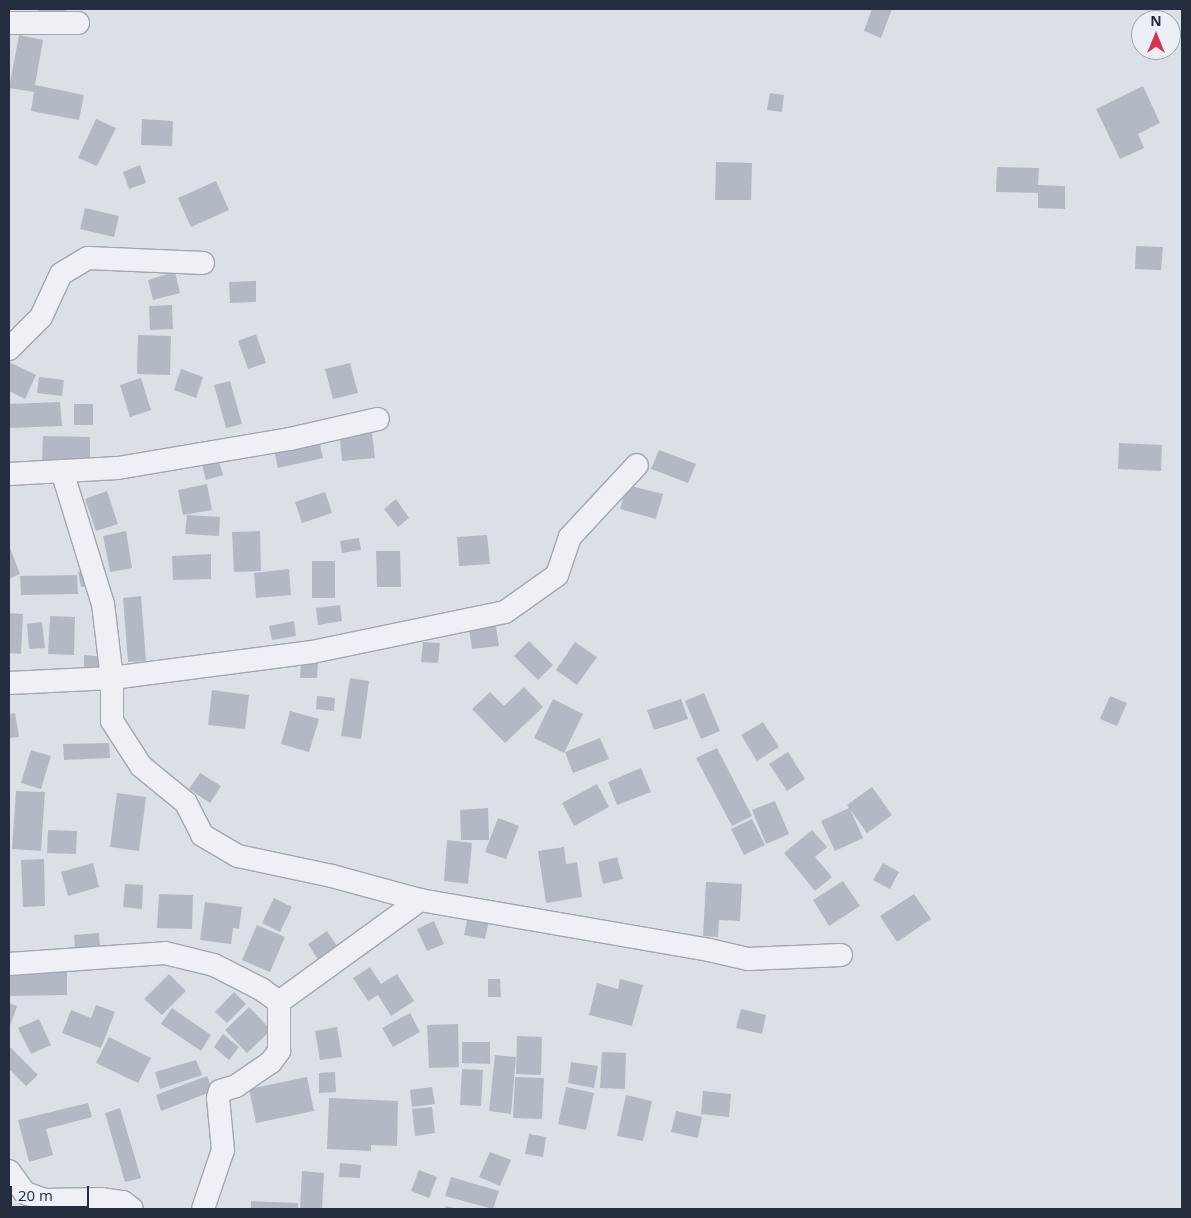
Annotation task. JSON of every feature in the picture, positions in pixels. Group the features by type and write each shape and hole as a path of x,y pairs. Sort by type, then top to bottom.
{"street":[{"path":"9,23 78,23"},
{"path":"9,348 41,317 61,274 88,258 203,263"},
{"path":"9,474 118,468 290,439 378,419"},
{"path":"9,683 112,678 312,652 505,612 557,575 570,537 637,465"},
{"path":"62,470 103,604 112,678 112,721 141,766 186,803 202,835 238,856 332,876 420,900 709,950 748,959 841,955"},
{"path":"279,1002 420,900"},
{"path":"9,964 165,953 214,965 261,989 279,1002"},
{"path":"203,1209 223,1150 218,1098 220,1091 236,1086 271,1062 279,1051 279,1002"},
{"path":"9,1171 25,1193 45,1200 101,1199 123,1202 132,1209"}],"building":[{"path":"38,9 70,9 42,19"},
{"path":"872,9 892,9 881,38 864,31"},
{"path":"19,35 43,40 35,85 84,95 79,120 31,111 34,92 9,88"},
{"path":"1143,86 1160,123 1138,134 1144,148 1120,159 1096,109"},
{"path":"770,93 784,95 782,112 767,110"},
{"path":"96,119 116,128 97,166 78,158"},
{"path":"142,119 173,121 172,146 141,145"},
{"path":"716,162 752,163 751,200 715,200"},
{"path":"140,165 146,183 129,189 123,172"},
{"path":"997,167 1039,168 1038,185 1065,186 1065,209 1038,208 1038,193 996,192"},
{"path":"216,181 229,210 191,227 178,198"},
{"path":"85,208 119,216 114,237 80,229"},
{"path":"1136,246 1163,247 1161,270 1135,269"},
{"path":"175,272 180,293 153,300 148,280"},
{"path":"256,281 256,302 230,303 229,282"},
{"path":"172,305 173,329 150,330 149,306"},
{"path":"256,334 266,363 248,369 238,341"},
{"path":"138,335 171,336 170,375 137,374"},
{"path":"9,362 36,375 25,399 9,391"},
{"path":"350,363 358,393 333,399 325,369"},
{"path":"181,369 203,377 196,398 174,390"},
{"path":"39,377 64,380 62,396 37,393"},
{"path":"141,378 151,410 130,417 120,385"},
{"path":"230,381 242,424 226,428 214,385"},
{"path":"60,402 62,426 9,428 9,404"},
{"path":"74,404 93,404 93,425 74,425"},
{"path":"371,425 375,458 342,461 339,428"},
{"path":"317,431 323,458 278,468 272,442"},
{"path":"43,436 90,437 90,462 42,461"},
{"path":"1119,443 1162,445 1161,471 1118,469"},
{"path":"215,448 223,475 206,480 199,453"},
{"path":"659,450 696,464 688,483 651,469"},
{"path":"207,484 212,510 183,515 178,490"},
{"path":"627,485 663,494 656,519 620,509"},
{"path":"107,491 118,524 96,531 85,499"},
{"path":"325,492 332,513 302,523 295,502"},
{"path":"396,499 409,518 398,527 384,509"},
{"path":"187,515 220,517 219,536 185,534"},
{"path":"126,531 132,568 110,572 103,536"},
{"path":"260,531 261,571 234,572 232,532"},
{"path":"487,535 490,564 459,566 457,537"},
{"path":"359,538 361,550 342,553 340,541"},
{"path":"9,545 20,574 9,579"},
{"path":"376,551 400,551 401,587 377,587"},
{"path":"211,554 211,579 173,580 172,556"},
{"path":"312,561 335,561 335,598 312,598"},
{"path":"93,569 95,585 81,587 78,572"},
{"path":"289,569 291,595 256,598 254,573"},
{"path":"77,575 78,594 21,595 20,576"},
{"path":"141,596 146,661 128,662 123,598"},
{"path":"340,605 342,621 318,625 316,608"},
{"path":"9,613 23,614 21,654 9,653"},
{"path":"50,616 75,617 74,655 48,654"},
{"path":"495,620 499,646 472,649 468,624"},
{"path":"294,621 296,636 272,640 269,626"},
{"path":"42,622 45,648 29,649 27,624"},
{"path":"529,641 553,665 538,680 514,656"},
{"path":"423,642 440,643 438,663 421,662"},
{"path":"575,642 597,657 577,685 556,670"},
{"path":"84,655 107,657 106,669 84,668"},
{"path":"301,662 318,663 317,678 300,678"},
{"path":"350,678 369,681 361,739 341,736"},
{"path":"524,687 543,707 505,743 472,709 490,692 504,706"},
{"path":"212,690 249,695 245,729 208,725"},
{"path":"704,693 720,731 701,739 685,701"},
{"path":"317,696 335,698 334,711 316,709"},
{"path":"1110,696 1127,703 1117,726 1100,719"},
{"path":"553,699 583,714 564,753 534,738"},
{"path":"681,699 688,719 654,730 647,710"},
{"path":"290,711 319,719 309,752 281,744"},
{"path":"15,713 19,737 9,738 9,714"},
{"path":"763,722 779,747 757,761 741,735"},
{"path":"600,738 609,759 573,773 565,752"},
{"path":"109,743 110,758 64,760 63,744"},
{"path":"717,748 752,816 732,826 696,758"},
{"path":"31,750 51,756 41,789 21,783"},
{"path":"788,752 805,779 787,791 769,764"},
{"path":"641,768 651,792 617,805 608,782"},
{"path":"200,773 221,786 210,803 189,789"},
{"path":"597,784 609,807 574,826 562,803"},
{"path":"872,787 892,815 867,833 850,809 863,838 835,851 821,821 849,808 847,805"},
{"path":"16,791 45,792 41,851 12,849"},
{"path":"117,793 146,797 139,851 110,847"},
{"path":"775,801 789,834 766,844 752,810"},
{"path":"488,808 489,840 461,840 460,810"},
{"path":"498,818 519,826 506,859 485,852"},
{"path":"752,819 765,845 744,855 731,829"},
{"path":"48,830 77,831 76,854 47,853"},
{"path":"812,830 827,847 815,857 832,877 815,891 784,853"},
{"path":"447,840 472,843 468,884 444,881"},
{"path":"564,847 566,864 577,862 582,897 546,903 538,851"},
{"path":"617,857 623,879 603,884 598,862"},
{"path":"44,859 45,906 23,907 21,860"},
{"path":"93,863 99,887 68,896 61,872"},
{"path":"883,863 899,872 890,889 873,880"},
{"path":"843,881 860,906 829,926 813,900"},
{"path":"706,882 742,884 740,921 719,920 718,937 703,936"},
{"path":"125,884 143,885 142,909 123,907"},
{"path":"159,894 193,895 192,929 157,928"},
{"path":"914,894 931,919 897,942 880,916"},
{"path":"274,898 292,907 280,932 262,923"},
{"path":"205,902 242,907 239,929 233,928 231,944 200,940"},
{"path":"468,916 489,920 485,939 464,935"},
{"path":"434,921 444,944 427,951 417,929"},
{"path":"257,925 285,937 270,972 242,960"},
{"path":"327,931 344,956 324,969 308,944"},
{"path":"99,933 100,948 75,949 74,935"},
{"path":"370,967 381,984 397,974 414,1001 391,1016 378,995 368,1001 353,978"},
{"path":"67,970 67,995 9,996 9,972"},
{"path":"169,974 186,991 162,1015 144,999"},
{"path":"488,979 500,979 501,997 488,997"},
{"path":"620,979 643,985 632,1026 589,1015 597,983 618,989"},
{"path":"234,992 246,1004 227,1023 215,1012"},
{"path":"9,1003 17,1006 9,1029"},
{"path":"96,1005 115,1012 101,1048 62,1033 71,1010 91,1018"},
{"path":"249,1007 271,1030 247,1053 225,1030"},
{"path":"172,1008 211,1035 201,1051 161,1024"},
{"path":"741,1009 766,1015 762,1034 736,1028"},
{"path":"410,1013 420,1032 393,1047 382,1028"},
{"path":"39,1019 51,1045 31,1054 18,1028"},
{"path":"458,1024 459,1067 429,1068 427,1025"},
{"path":"337,1027 342,1057 320,1060 315,1031"},
{"path":"223,1034 239,1047 229,1060 214,1047"},
{"path":"517,1036 542,1037 541,1075 516,1074"},
{"path":"109,1037 151,1058 138,1083 96,1063"},
{"path":"462,1042 490,1042 490,1064 462,1063"},
{"path":"9,1046 38,1075 26,1086 9,1069"},
{"path":"602,1052 626,1053 625,1089 600,1088"},
{"path":"495,1055 516,1057 511,1114 489,1111"},
{"path":"196,1060 202,1075 160,1089 155,1072"},
{"path":"571,1062 598,1066 594,1088 568,1083"},
{"path":"462,1069 483,1070 481,1106 460,1105"},
{"path":"335,1072 336,1092 319,1093 319,1073"},
{"path":"207,1076 213,1091 161,1111 156,1095"},
{"path":"307,1077 314,1111 256,1123 249,1089"},
{"path":"515,1077 544,1078 542,1119 513,1118"},
{"path":"432,1087 435,1104 412,1107 410,1090"},
{"path":"566,1087 594,1093 586,1130 558,1124"},
{"path":"703,1091 731,1094 729,1117 701,1114"},
{"path":"626,1095 652,1101 643,1141 617,1136"},
{"path":"329,1098 398,1101 397,1146 371,1145 371,1151 327,1149"},
{"path":"88,1103 92,1117 46,1129 53,1155 29,1162 18,1120"},
{"path":"432,1107 435,1133 415,1136 412,1109"},
{"path":"120,1108 141,1178 125,1182 105,1113"},
{"path":"676,1111 702,1117 698,1138 671,1132"},
{"path":"529,1134 546,1137 543,1157 525,1154"},
{"path":"490,1152 511,1160 500,1186 479,1177"},
{"path":"340,1163 361,1165 360,1178 339,1177"},
{"path":"419,1170 437,1177 429,1198 411,1191"},
{"path":"302,1171 324,1173 322,1209 300,1209"},
{"path":"451,1177 499,1191 493,1209 445,1196"},
{"path":"251,1201 298,1203 298,1209 251,1209"},
{"path":"446,1206 458,1209 445,1209"}]}
